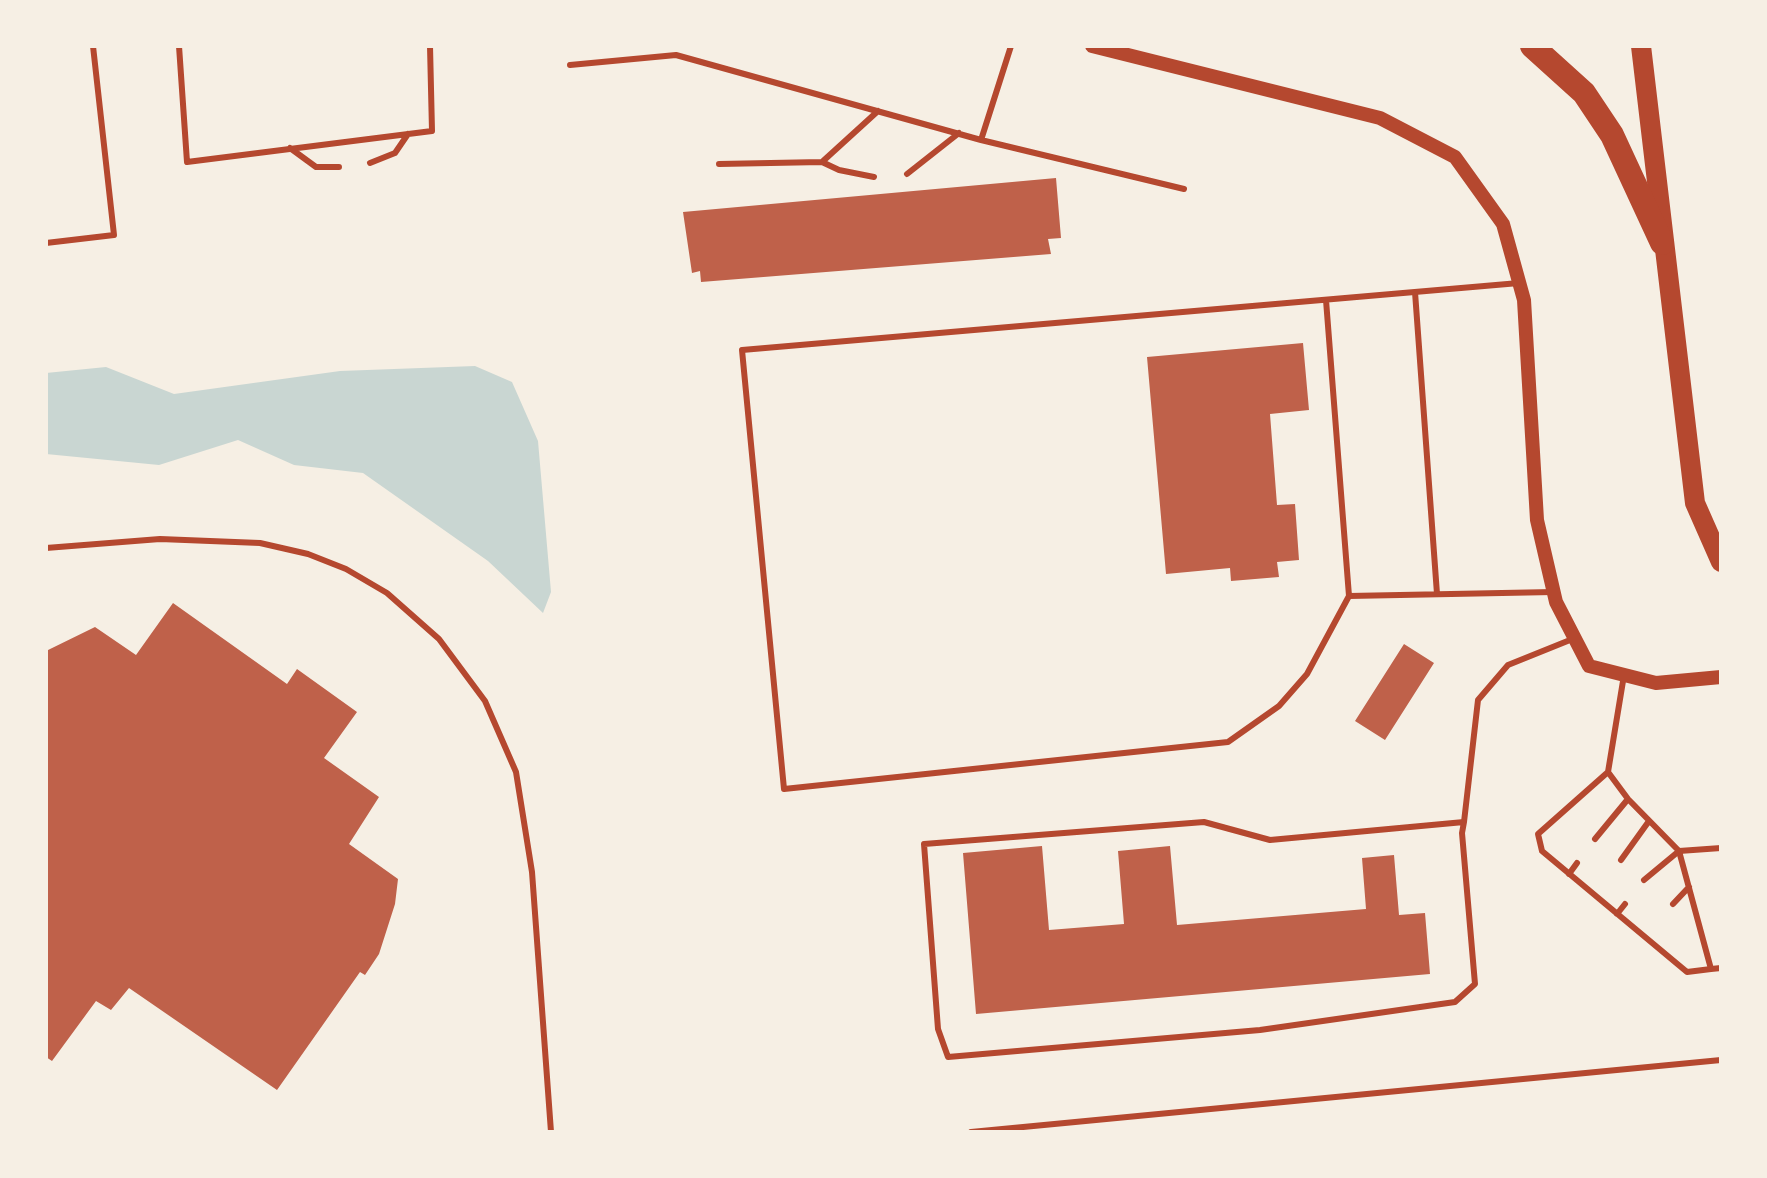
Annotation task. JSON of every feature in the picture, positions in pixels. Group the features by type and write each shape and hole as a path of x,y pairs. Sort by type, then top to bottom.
{"highway":[{"path":"1532,46 1584,93 1612,135 1662,243"}],"main road":[{"path":"1641,46 1695,503 1721,562"}],"street":[{"path":"1092,46 1380,118 1455,157 1503,224 1524,300 1537,520 1555,592 1589,666 1656,683 1721,677"}],"lane":[{"path":"46,243 114,235 93,46"},
{"path":"179,46 187,162 432,131 430,46"},
{"path":"981,140 1011,46"},
{"path":"570,65 676,55 981,140 1184,189"},
{"path":"822,162 878,111"},
{"path":"907,174 959,133"},
{"path":"370,163 395,153 408,134"},
{"path":"290,148 316,167 339,167"},
{"path":"719,164 822,162 839,170 874,177"},
{"path":"1326,300 1349,596 1307,674 1279,706 1228,742 784,789 742,350 1519,283"},
{"path":"1415,292 1437,594"},
{"path":"46,548 160,539 260,543 308,554 346,569 387,593 439,639 485,701 516,772 532,872 551,1132"},
{"path":"1349,596 1555,592"},
{"path":"1464,822 1270,840 1204,822 924,844 938,1029 948,1057 1260,1030 1455,1002 1475,984 1464,822 1478,700 1508,665 1575,638"},
{"path":"1624,675 1608,772 1538,834 1542,851 1687,972 1721,968"},
{"path":"1608,772 1628,799 1679,851 1711,969"},
{"path":"1595,839 1628,799"},
{"path":"1621,860 1649,821"},
{"path":"1644,880 1679,851 1721,848"},
{"path":"1569,874 1577,863"},
{"path":"1594,895 1601,885"},
{"path":"1673,904 1689,887"},
{"path":"1617,914 1625,904"},
{"path":"1645,937 1653,928"},
{"path":"971,1132 1721,1060"}],"shaded area":[{"path":"475,366 512,382 538,441 551,592 543,613 488,561 363,473 294,465 238,440 159,465 46,454 46,373 106,367 174,394 340,371"}],"building":[{"path":"1056,178 1061,238 1048,239 1051,254 701,282 700,271 692,273 683,212"},
{"path":"1303,343 1309,410 1270,414 1277,505 1295,504 1299,560 1277,562 1279,577 1231,581 1230,568 1166,574 1147,357"},
{"path":"173,603 287,684 297,669 357,712 324,758 379,797 349,844 398,879 395,904 379,954 365,975 360,972 277,1090 129,988 111,1010 96,1001 52,1061 46,1057 46,651 95,627 136,655"},
{"path":"1404,644 1434,663 1385,740 1355,721"},
{"path":"1042,846 1049,930 1124,924 1118,851 1170,846 1177,925 1366,909 1362,858 1394,855 1399,915 1425,913 1430,974 976,1014 963,853"}]}
